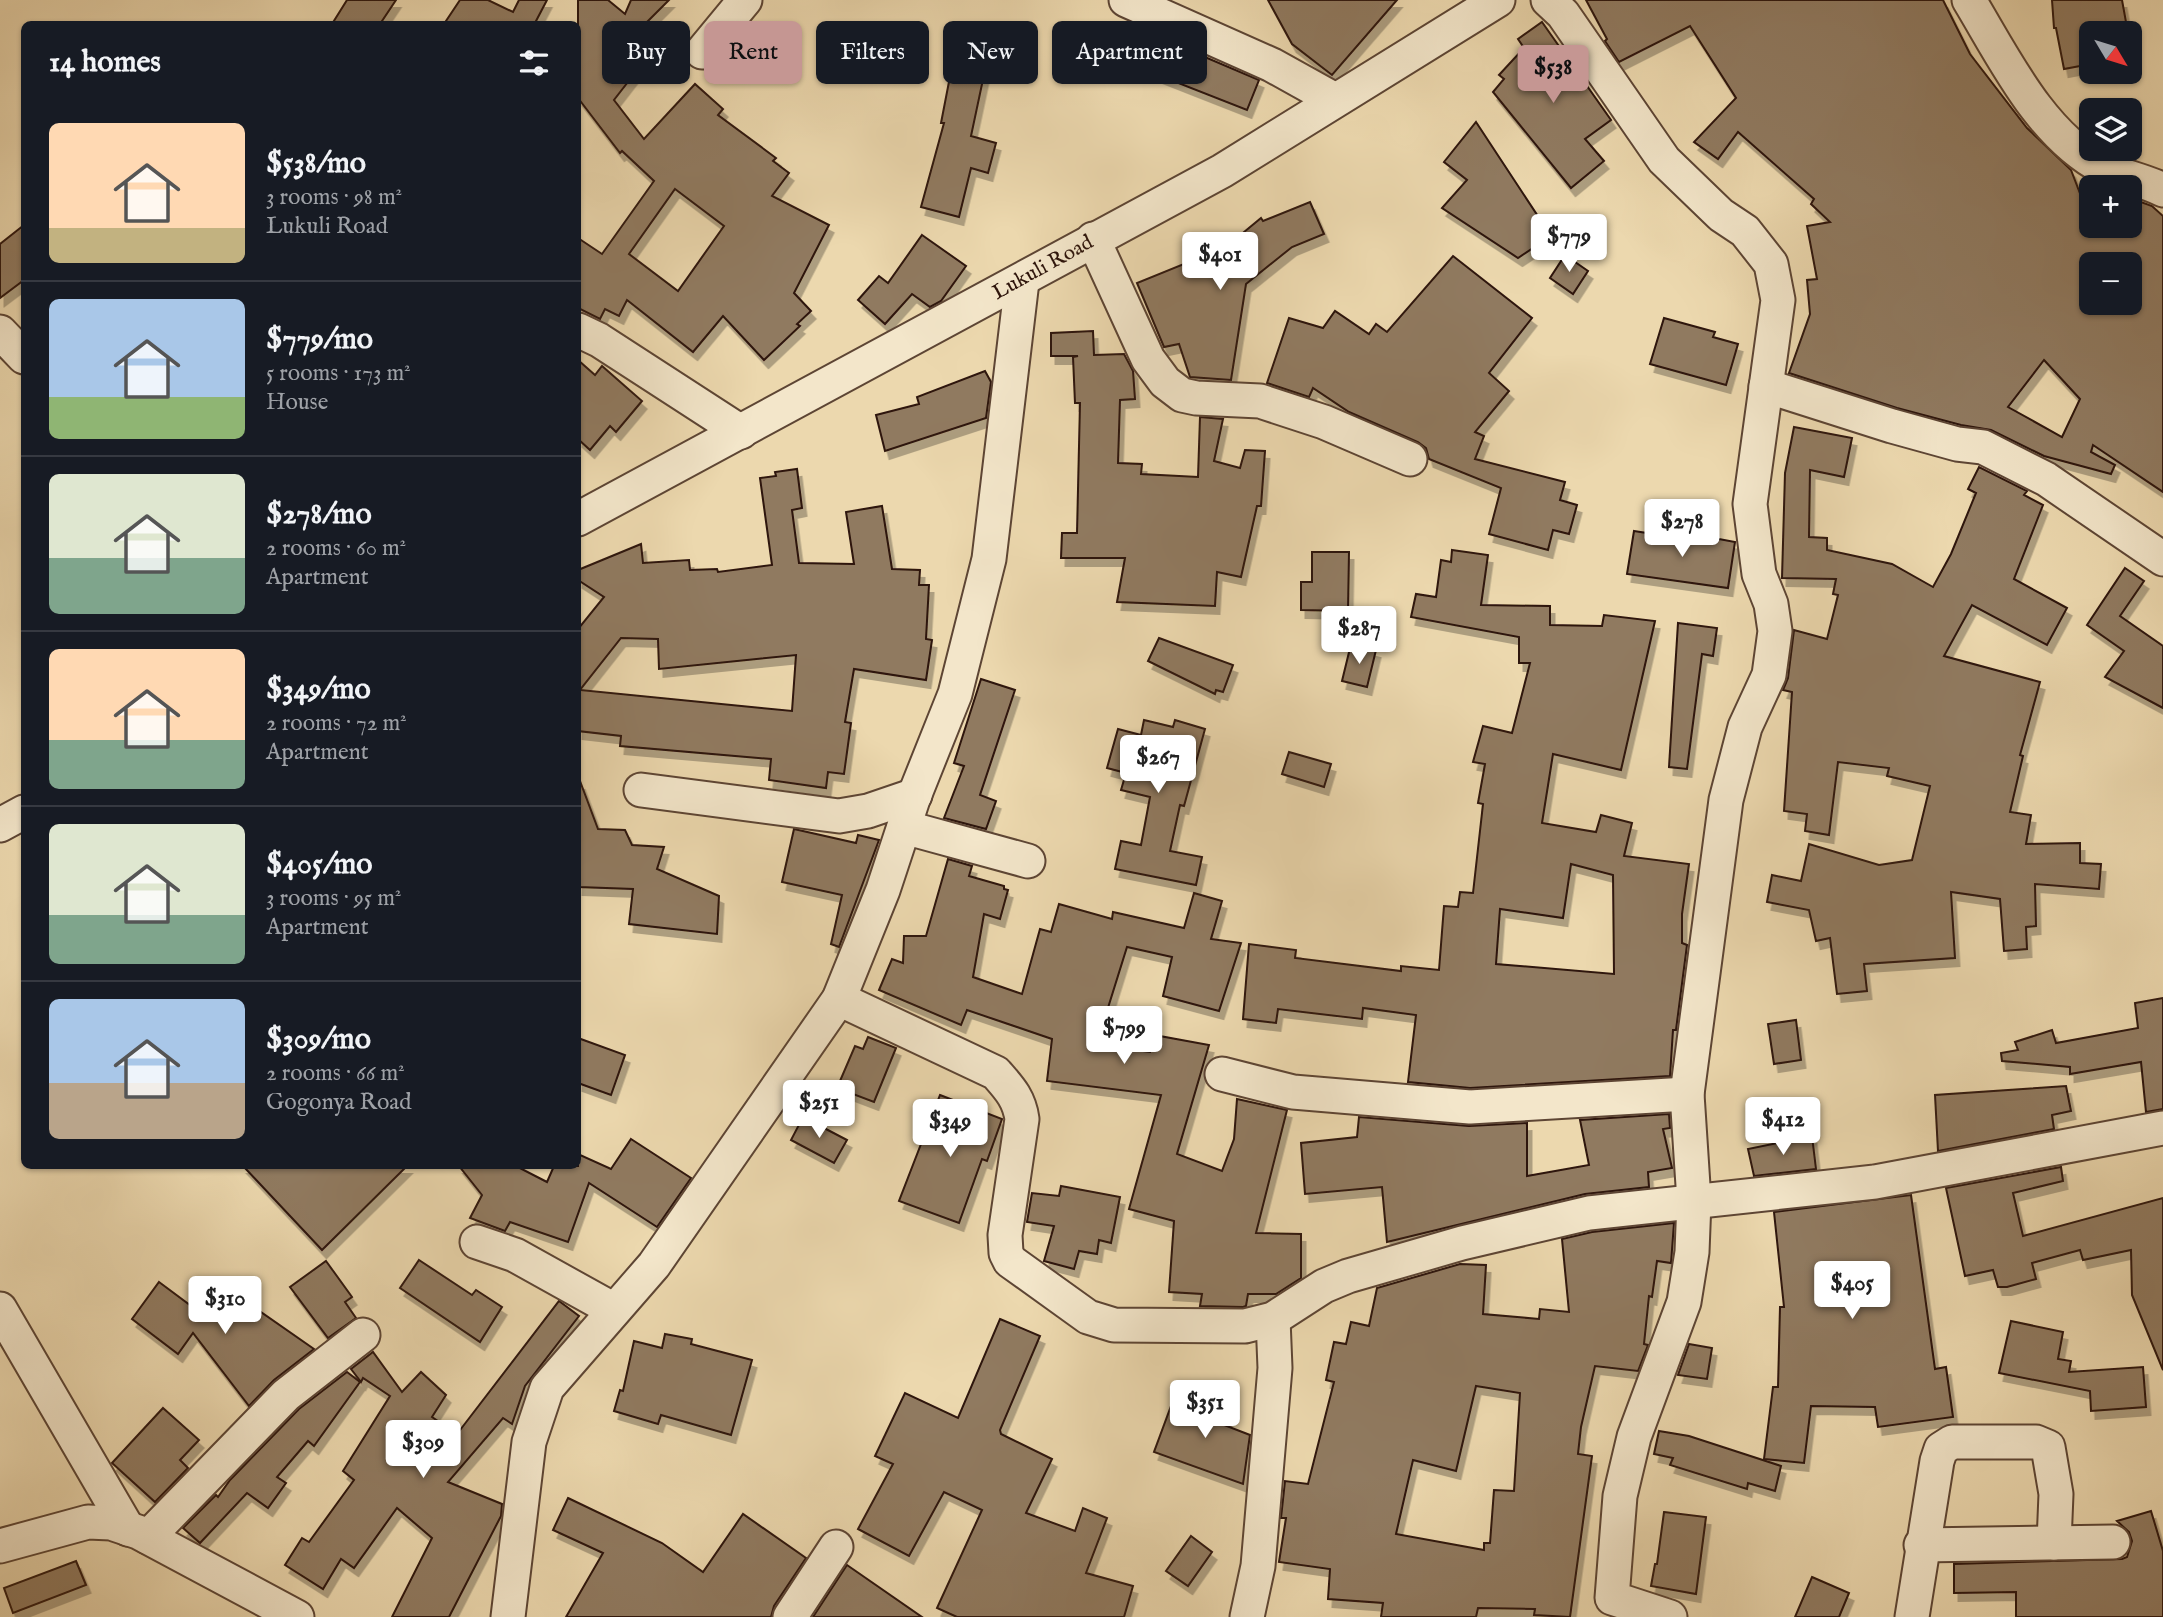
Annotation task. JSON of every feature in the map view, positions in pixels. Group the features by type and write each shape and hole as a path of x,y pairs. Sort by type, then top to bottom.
{"street":[{"path":"702,52 745,0"},
{"path":"1126,0 1272,65 1335,100"},
{"name":"Lukuli Road","path":"581,517 1222,171 1498,0"},
{"path":"1548,0 1563,14 1664,160 1721,215 1745,231 1771,264 1778,300 1750,504 1759,574 1771,604 1775,631 1769,676 1745,727 1726,800 1687,1094 1694,1201 1692,1252 1684,1302 1634,1437 1620,1496 1602,1607 1670,1617"},
{"path":"1969,0 2036,107 2068,142 2101,167 2163,190"},
{"path":"1093,239 1148,359 1165,382 1182,395 1260,401 1324,422 1410,459"},
{"path":"508,1617 529,1442 547,1388 661,1255 839,999 955,694 989,559 1021,281"},
{"path":"581,331 599,340 741,432"},
{"path":"0,332 21,354"},
{"path":"1766,386 1892,426 1983,447 2046,479 2163,558"},
{"path":"641,790 839,816 868,811 915,794"},
{"path":"0,825 21,814"},
{"path":"904,827 1028,861"},
{"path":"839,999 996,1073 1012,1090 1019,1103 1022,1119 1005,1235 1006,1252 1022,1271 1088,1317 1114,1325 1245,1326 1273,1319 1324,1286 1348,1276 1462,1243 1589,1213 1875,1182 2163,1128"},
{"path":"1222,1074 1293,1092 1470,1107 1687,1094"},
{"path":"477,1242 515,1255 614,1310"},
{"path":"0,1309 138,1533"},
{"path":"1247,1617 1258,1566 1275,1368 1273,1319"},
{"path":"138,1533 286,1395 363,1335"},
{"path":"1912,1617 1921,1545 1941,1449 1952,1442 2036,1442 2048,1447 2056,1494 2054,1543"},
{"path":"0,1546 88,1522 111,1523 138,1533 297,1617"},
{"path":"1921,1545 2113,1542"},
{"path":"790,1617 836,1547"}],"building":[{"path":"347,0 396,0 382,21 334,21"},
{"path":"460,0 488,0 513,12 519,0 547,0 536,21 446,21"},
{"path":"578,0 608,0 625,14 631,0 669,0 648,21 602,21 602,84 626,84 614,100 644,139 695,84 723,109 718,115 776,158 773,161 789,173 772,196 829,225 794,293 811,311 797,324 800,326 764,360 723,316 693,352 627,300 619,316 605,309 600,319 581,310 581,240 602,254 654,181 622,151 620,153 581,102 581,21 578,21","holes":["675,189 724,226 678,291 629,254"]},
{"path":"1268,0 1397,0 1332,75 1292,44"},
{"path":"1586,0 1943,0 1970,54 2027,128 2071,170 2079,191 2079,238 2142,238 2142,202 2152,206 2163,216 2163,492 2093,445 2091,452 2115,465 2111,474 2044,456 1991,430 1897,408 1789,373 1810,314 1807,280 1817,279 1807,226 1830,222 1811,204 1814,199 1738,132 1718,159 1694,142 1736,98 1690,26 1619,62 1605,41 1607,39","holes":["2044,360 2080,399 2062,437 2008,407"]},
{"path":"2052,0 2122,0 2126,21 2079,21 2079,66 2064,69 2054,28"},
{"path":"1542,22 1611,120 1585,139 1604,161 1571,188 1493,92 1504,79 1499,75 1524,48 1518,39"},
{"path":"1207,58 1259,80 1247,110 1181,84 1207,84"},
{"path":"949,84 982,84 971,136 996,143 988,173 971,168 959,217 921,207 944,123 941,123"},
{"path":"1476,122 1551,236 1518,258 1442,208 1467,180 1444,162"},
{"path":"1310,202 1324,234 1292,247 1246,284 1231,380 1190,377 1179,344 1164,347 1137,283 1226,247 1261,218 1263,221"},
{"path":"21,227 21,282 0,298 0,244"},
{"path":"922,235 966,266 941,301 930,307 912,294 885,324 858,300 879,276 888,283"},
{"path":"1565,255 1588,271 1573,294 1550,278"},
{"path":"1453,256 1532,318 1489,373 1509,391 1475,432 1484,436 1475,459 1565,482 1560,500 1577,505 1569,534 1553,530 1548,550 1489,534 1501,488 1429,459 1426,448 1418,442 1349,412 1313,388 1309,397 1267,383 1289,318 1323,328 1335,311 1369,334 1376,324 1387,332"},
{"path":"1664,318 1715,332 1713,337 1738,344 1726,385 1650,364"},
{"path":"1093,331 1094,355 1124,354 1133,371 1135,399 1120,400 1118,463 1142,464 1141,474 1198,477 1200,417 1223,419 1214,461 1240,468 1245,450 1265,451 1261,506 1257,506 1241,577 1217,572 1215,606 1117,602 1125,558 1061,558 1062,533 1077,533 1080,403 1075,403 1073,357 1078,356 1051,356 1051,333"},
{"path":"581,363 595,375 602,366 642,401 616,432 610,426 590,450 581,442"},
{"path":"985,371 991,382 986,418 885,451 876,415 919,404 917,397"},
{"path":"1794,427 1852,438 1844,477 1810,470 1809,537 1827,538 1827,550 1892,564 1933,587 1951,554 1976,493 1968,489 1979,467 2027,491 2024,495 2043,505 2014,579 2067,608 2047,645 1972,605 1944,656 2040,682 2020,755 2023,756 2010,812 2031,815 2026,844 2080,843 2080,863 2101,864 2099,889 2035,884 2036,926 2026,927 2027,949 2004,951 2000,899 1951,892 1955,958 1864,964 1867,991 1837,994 1830,938 1816,941 1809,910 1767,902 1772,875 1801,881 1809,844 1879,865 1912,860 1930,786 1887,776 1889,768 1838,762 1829,835 1805,831 1807,814 1784,811 1792,692 1783,690 1788,678 1794,630 1827,639 1838,595 1833,594 1836,579 1782,578 1785,473"},
{"path":"797,469 802,508 792,510 799,563 854,564 846,512 882,506 892,569 920,570 919,585 929,585 926,639 932,640 926,680 854,669 845,722 851,723 844,774 828,772 826,788 769,780 771,759 620,746 621,736 581,731 581,690 792,711 796,655 659,669 658,639 621,638 581,689 581,625 604,597 581,582 581,569 641,544 643,563 689,560 690,570 717,569 718,572 772,565 760,478 776,476 775,472"},
{"path":"1634,531 1686,539 1687,533 1735,542 1728,588 1627,574"},
{"path":"1452,550 1488,555 1481,605 1550,606 1550,625 1602,626 1604,615 1655,621 1621,770 1553,754 1542,823 1596,832 1601,815 1632,823 1624,856 1689,864 1682,914 1682,943 1687,945 1676,1030 1673,1030 1670,1076 1470,1088 1408,1082 1416,1015 1363,1008 1362,1019 1278,1009 1276,1023 1243,1019 1249,944 1296,950 1295,958 1401,971 1401,966 1439,970 1444,906 1458,907 1460,892 1473,893 1483,804 1478,803 1485,764 1473,762 1483,726 1512,733 1530,663 1519,663 1519,637 1411,617 1416,594 1436,597 1441,560 1451,562","holes":["1571,864 1613,875 1614,974 1496,964 1500,909 1563,918"]},
{"path":"1312,552 1349,552 1348,611 1301,610 1301,582 1312,582"},
{"path":"2125,568 2144,581 2120,616 2163,646 2163,708 2105,677 2124,651 2087,625"},
{"path":"1678,623 1717,628 1713,656 1702,654 1687,769 1669,767"},
{"path":"1159,638 1233,665 1223,692 1216,690 1215,694 1148,661"},
{"path":"1351,644 1376,650 1367,687 1342,681"},
{"path":"981,679 1015,690 980,795 996,801 986,829 944,818 964,766 954,763"},
{"path":"1144,720 1173,727 1175,720 1205,729 1184,806 1180,805 1170,851 1202,857 1196,885 1115,869 1121,841 1141,845 1150,797 1121,790 1126,773 1107,768 1118,729 1141,735"},
{"path":"1289,752 1331,764 1324,787 1282,774"},
{"path":"581,784 598,829 625,830 632,845 664,847 657,869 719,896 717,934 629,924 633,889 581,887"},
{"path":"794,829 856,843 858,835 879,840 839,947 831,944 842,895 782,882"},
{"path":"948,859 972,866 969,876 1004,886 1004,889 1008,890 1000,919 984,914 973,977 1022,994 1040,929 1051,932 1059,904 1112,919 1113,912 1184,928 1194,893 1222,901 1211,939 1241,943 1219,1011 1163,996 1172,957 1127,947 1102,1027 1107,1027 1103,1046 1150,1052 1154,1035 1209,1045 1177,1154 1222,1171 1234,1139 1237,1099 1287,1110 1256,1233 1301,1234 1301,1278 1276,1294 1248,1294 1246,1306 1243,1307 1200,1306 1202,1294 1169,1292 1174,1221 1129,1209 1161,1095 1047,1081 1052,1039 967,1010 961,1025 879,990 892,959 903,963 904,936 926,936"},
{"path":"2163,998 2163,1109 2146,1112 2141,1062 2070,1074 2070,1067 2002,1061 2001,1053 2018,1050 2015,1042 2052,1030 2056,1043 2138,1028 2135,1003"},
{"path":"1796,1020 1801,1060 1774,1064 1768,1024"},
{"path":"868,1037 896,1048 874,1102 837,1088 855,1046 863,1049"},
{"path":"581,1039 625,1055 611,1095 581,1084"},
{"path":"2066,1086 2071,1111 2052,1115 2054,1129 1938,1151 1935,1095"},
{"path":"940,1095 1002,1119 987,1161 982,1159 959,1223 899,1201"},
{"path":"1669,1114 1670,1128 1663,1129 1672,1168 1648,1172 1649,1187 1585,1194 1387,1242 1382,1187 1305,1194 1301,1143 1357,1137 1359,1117 1469,1126 1527,1123 1527,1176 1589,1165 1580,1120"},
{"path":"803,1117 847,1140 834,1163 791,1140"},
{"path":"1812,1136 1816,1169 1754,1176 1748,1149"},
{"path":"631,1139 691,1178 657,1227 589,1183 568,1242 510,1222 505,1231 470,1218 482,1195 461,1169 522,1169 547,1182 553,1169 581,1169 581,1155 611,1169"},
{"path":"2061,1167 2063,1181 2013,1193 2023,1236 2163,1198 2163,1370 2132,1295 2131,1250 2083,1260 2080,1250 2032,1263 2036,1279 2007,1287 1998,1287 1993,1270 1965,1276 1946,1188"},
{"path":"246,1169 404,1169 322,1250"},
{"path":"1061,1186 1120,1197 1111,1243 1099,1240 1097,1254 1079,1251 1074,1269 1044,1261 1054,1226 1027,1222 1032,1193 1059,1196"},
{"path":"1911,1195 1935,1369 1946,1367 1953,1417 1878,1427 1875,1407 1811,1406 1804,1463 1764,1459 1773,1387 1778,1387 1780,1307 1784,1307 1774,1212"},
{"path":"1674,1223 1671,1263 1657,1261 1652,1297 1649,1296 1644,1344 1648,1345 1638,1371 1595,1366 1581,1427 1578,1454 1592,1456 1570,1617 1534,1615 1535,1609 1478,1608 1476,1617 1381,1617 1383,1603 1328,1599 1330,1569 1279,1562 1286,1518 1281,1518 1285,1481 1308,1484 1334,1382 1326,1380 1334,1342 1346,1344 1351,1322 1369,1326 1377,1288 1460,1264 1486,1265 1483,1314 1539,1319 1540,1309 1569,1312 1562,1239 1592,1232","holes":["1476,1386 1520,1393 1514,1491 1494,1490 1490,1543 1484,1543 1484,1550 1396,1534 1413,1460 1456,1471"]},
{"path":"419,1260 472,1295 476,1290 502,1307 480,1342 400,1288"},
{"path":"326,1261 352,1297 345,1302 356,1318 328,1338 290,1287"},
{"path":"159,1282 198,1311 218,1282 314,1349 274,1380 249,1406 193,1333 178,1354 132,1319"},
{"path":"559,1301 579,1316 525,1386 512,1424 503,1418 448,1482 502,1504 501,1516 449,1617 392,1617 432,1538 397,1508 354,1568 341,1559 323,1589 285,1565 302,1538 309,1542 354,1480 343,1471 390,1396 363,1378 361,1382 351,1369 373,1352 402,1392 421,1372 446,1395 432,1417 457,1434"},
{"path":"1000,1319 1040,1336 1000,1430 1001,1434 1052,1459 1026,1513 1075,1531 1083,1508 1107,1518 1086,1573 1133,1586 1124,1617 957,1617 937,1608 982,1510 944,1492 909,1556 858,1529 893,1464 875,1456 905,1393 958,1418"},
{"path":"2011,1321 2063,1332 2058,1359 2071,1361 2069,1372 2143,1367 2146,1407 2091,1411 2090,1391 1999,1373"},
{"path":"665,1334 692,1339 691,1344 752,1360 731,1435 661,1415 658,1424 614,1411 620,1390 623,1391 634,1341 662,1348"},
{"path":"1689,1344 1712,1348 1707,1379 1678,1375"},
{"path":"347,1372 360,1382 314,1446 308,1441 277,1477 286,1483 268,1508 247,1493 200,1543 183,1528 216,1495 218,1497 230,1480 299,1409"},
{"path":"1191,1397 1230,1411 1224,1425 1250,1435 1243,1484 1154,1452 1171,1406 1185,1411"},
{"path":"163,1408 199,1440 180,1460 188,1468 155,1502 112,1463"},
{"path":"1659,1431 1689,1436 1781,1466 1775,1491 1748,1483 1747,1489 1670,1465 1673,1458 1654,1454"},
{"path":"568,1498 662,1543 703,1572 743,1514 806,1558 774,1606 771,1617 566,1617 603,1553 553,1530"},
{"path":"2151,1511 2163,1551 2163,1617 2016,1617 2016,1592 1954,1593 1954,1564 2127,1557 2132,1541 2129,1532 2117,1521"},
{"path":"1664,1512 1706,1517 1696,1594 1651,1586 1657,1564"},
{"path":"1191,1536 1212,1552 1188,1586 1166,1571"},
{"path":"76,1561 86,1585 13,1613 4,1588"},
{"path":"847,1565 922,1617 813,1617"},
{"path":"1812,1577 1849,1593 1839,1617 1795,1617"}]}
